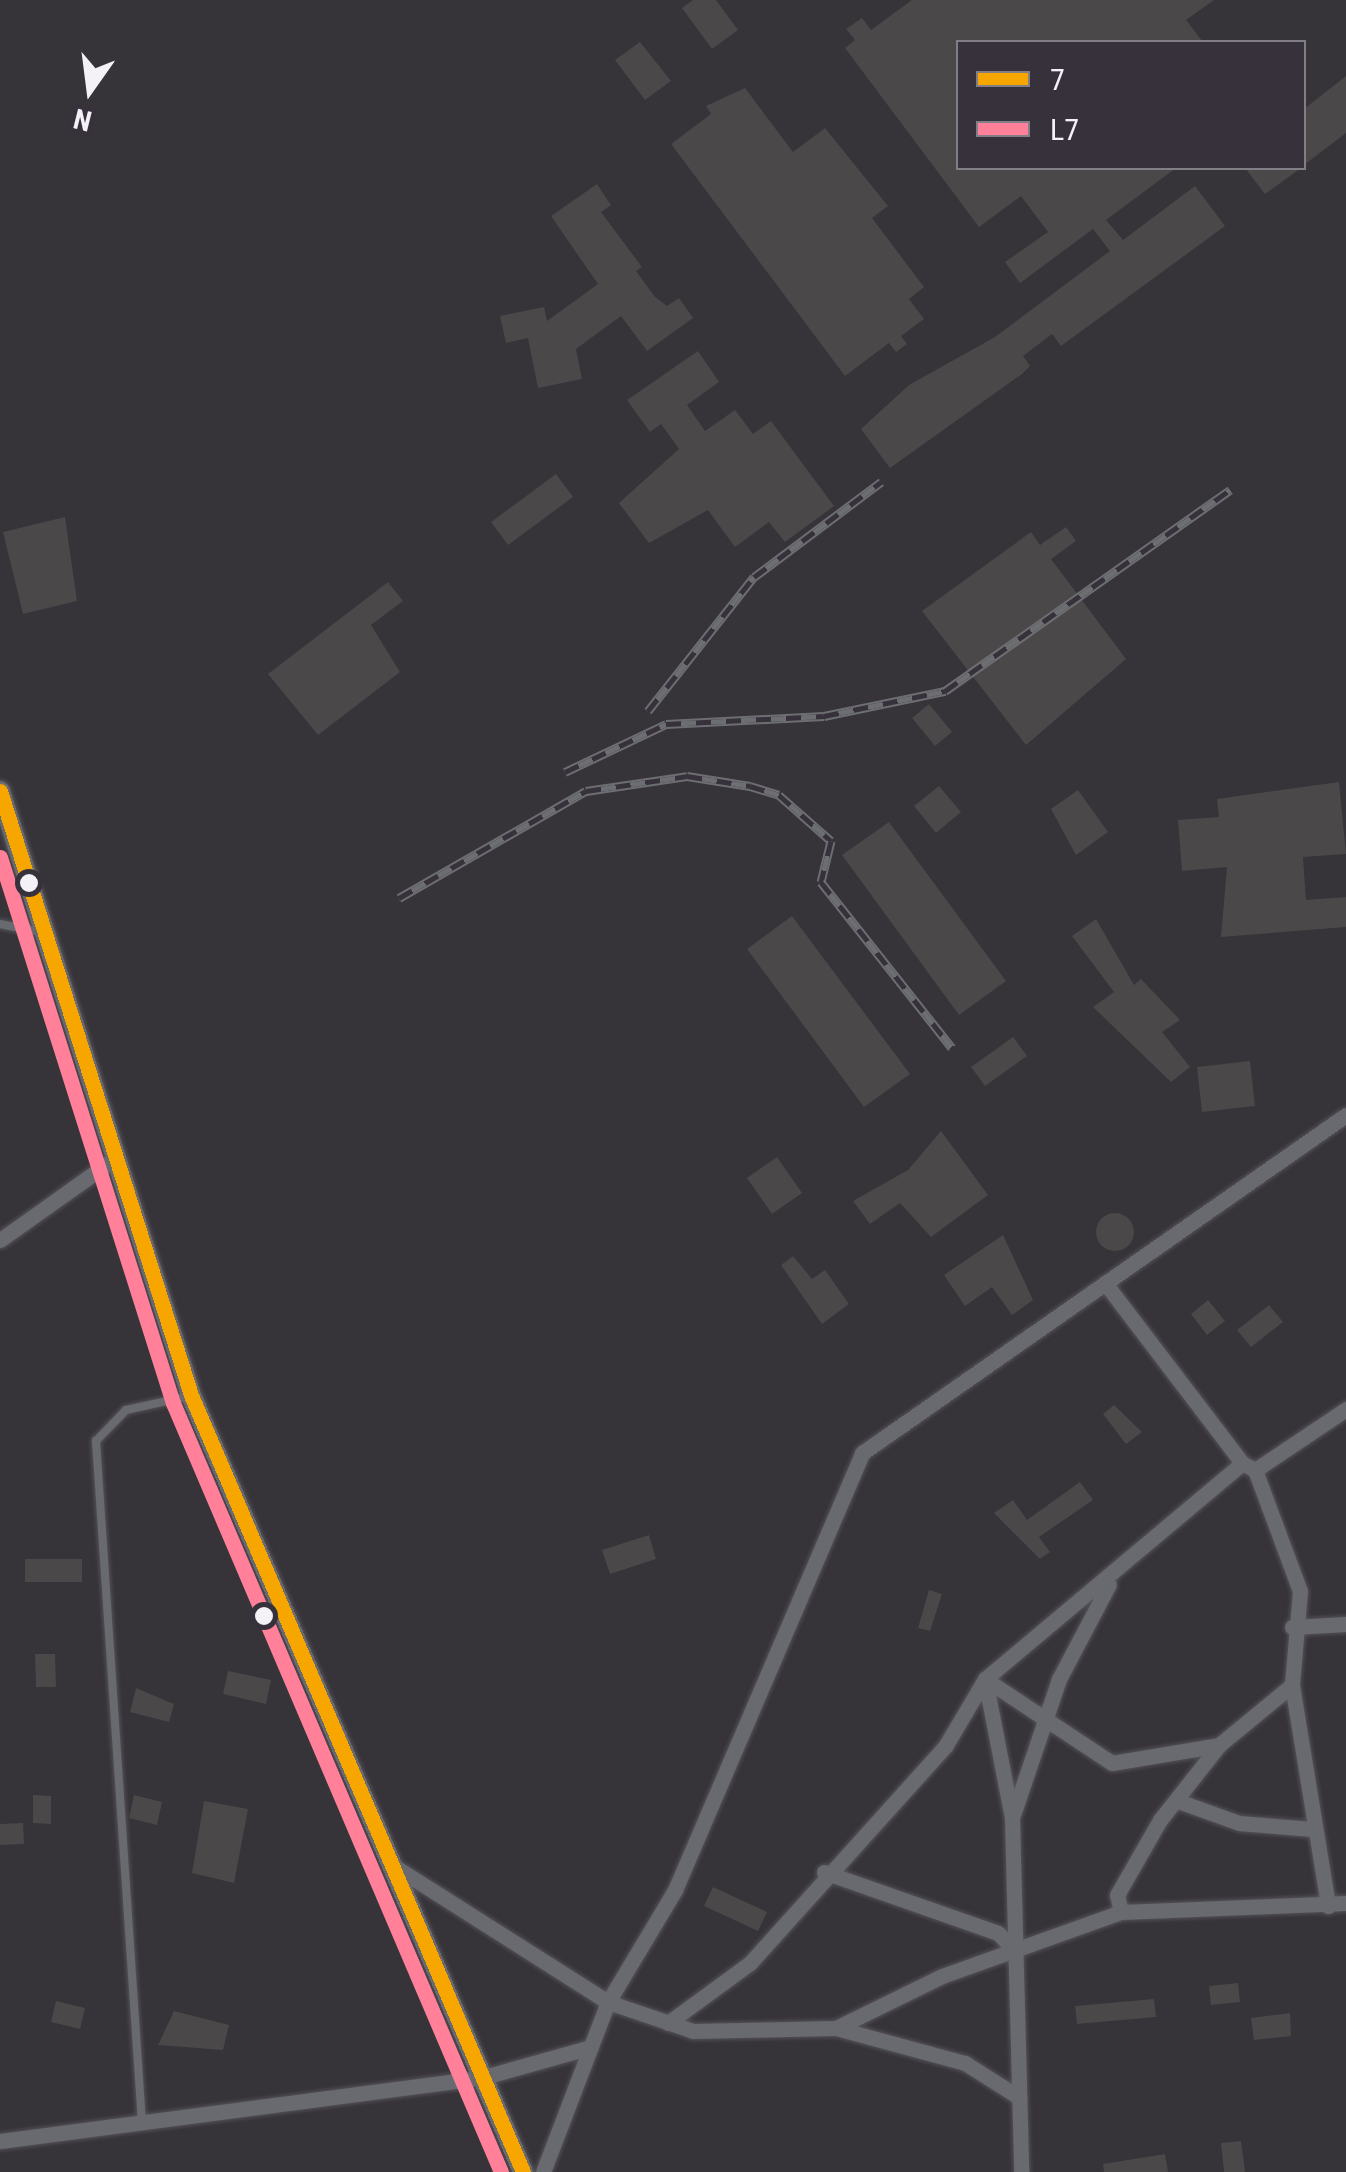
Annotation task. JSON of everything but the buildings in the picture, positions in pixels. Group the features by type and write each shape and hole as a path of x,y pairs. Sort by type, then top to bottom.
{"street":[{"path":"0,790 191,1395 384,1860 484,2077 523,2172"},
{"path":"543,2172 608,2002 676,1890 862,1453 1346,1115"},
{"path":"0,1240 117,1157"},
{"path":"1105,1283 1248,1466 1300,1591 1292,1627 1292,1686 1312,1829 1328,1906"},
{"path":"668,2023 750,1963 824,1872 946,1744 985,1679 1142,1547 1248,1466 1346,1410"},
{"path":"1012,1818 1046,1716 1083,1624 1142,1547"},
{"path":"1292,1627 1346,1624"},
{"path":"985,1679 1112,1763 1218,1745"},
{"path":"985,1679 1012,1818 1021,2172"},
{"path":"1120,1912 1118,1895 1218,1745 1292,1686"},
{"path":"1178,1801 1240,1823 1312,1829"},
{"path":"384,1860 608,2002 693,2031 836,2028 965,2063 1018,2096"},
{"path":"824,1872 998,1933 1014,1950"},
{"path":"836,2028 1014,1950 1120,1912 1346,1903"},
{"path":"0,2141 142,2128 484,2077 591,2046"}],"lane":[{"path":"0,924 46,933"},
{"path":"142,2128 96,1441 126,1410 191,1395"}],"railway":[{"path":"648,711 754,577 881,482"},
{"path":"565,772 666,724 824,716 945,691 1230,490"},
{"path":"399,898 586,791 687,776 750,786 779,795 831,841 821,882 952,1048"}],"transit line":[{"name":"7","path":"0,791 191,1395 523,2172"},
{"name":"L7","path":"0,857 173,1403 501,2172"}]}
